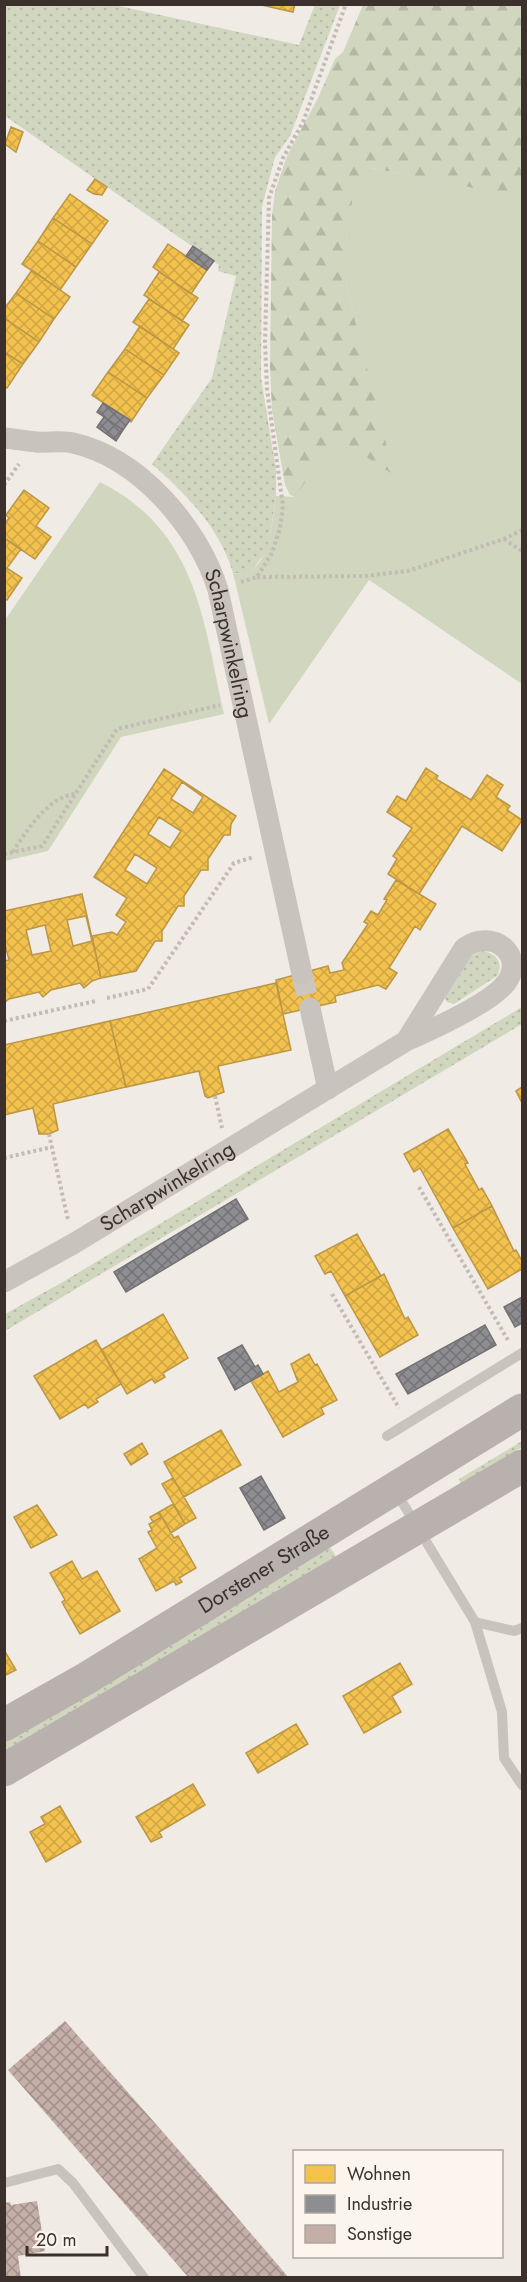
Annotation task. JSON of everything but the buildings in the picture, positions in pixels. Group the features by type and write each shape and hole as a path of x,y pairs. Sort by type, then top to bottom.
{"main road":[{"name":"Dorstener Straße","path":"4,1725 96,1673 522,1410"},
{"name":"Dorstener Straße","path":"4,1770 522,1466"}],"street":[{"name":"Scharpwinkelring","path":"4,438 72,443 115,459 147,483 168,504 198,544 212,571 218,590 302,974"},
{"name":"Scharpwinkelring","path":"4,1282 73,1244 406,1041 456,1018 499,990 507,982 511,973 512,964 505,948 500,943 483,939 474,941 464,948 406,1041"},
{"path":"310,1008 328,1089"}],"lane":[{"path":"387,1436 520,1354"},
{"path":"394,1490 475,1622 502,1712 504,1758 522,1785"},
{"path":"475,1622 514,1631 522,1628"},
{"path":"4,2183 58,2169 73,2183 144,2277"}],"path":[{"path":"257,577 272,553 280,528 283,506 267,389 265,342 269,198 283,158 303,122 346,4"},
{"path":"218,590 257,577 365,576 408,571 504,539 522,530"},
{"path":"504,539 522,551"},
{"path":"4,854 42,846 117,729 241,701"},
{"path":"13,852 25,832 47,809 65,795 75,794"},
{"path":"107,998 148,990 234,863 275,851"},
{"path":"4,1021 96,1001"},
{"path":"49,1134 73,1244"},
{"path":"4,1158 52,1147"},
{"path":"419,1187 520,1354"},
{"path":"332,1294 409,1423"}],"green space":[{"path":"5,5 114,5 299,45 315,5 340,5 290,136 275,157 262,207 261,378 276,470 276,496 268,549 252,570 246,574 233,573 220,541 211,527 177,487 152,464 212,378 236,276 218,271 219,265 5,116"},
{"path":"363,5 522,5 522,186 515,197 372,168 346,284 395,476 295,497 290,495 285,485 272,410 270,366 272,216 275,191 287,156 318,98 335,59 343,52"},
{"path":"372,168 514,196 522,186 522,684 369,580 269,724 233,573 245,573 255,567 262,558 270,533 276,496 295,497 336,437 394,475 346,284 353,186"},
{"path":"100,482 132,502 157,526 176,552 191,581 201,612 224,714 121,737 48,851 5,861 5,620"},
{"path":"482,951 495,956 499,962 497,976 454,1004 447,1002 445,998 471,956"},
{"path":"522,1007 522,1024 5,1331 5,1314 61,1283"},
{"path":"522,1441 522,1447 461,1484 459,1479"},
{"path":"329,1546 336,1556 5,1753 5,1742 54,1715"}],"tunnel":[{"path":"302,974 310,1008"}]}
